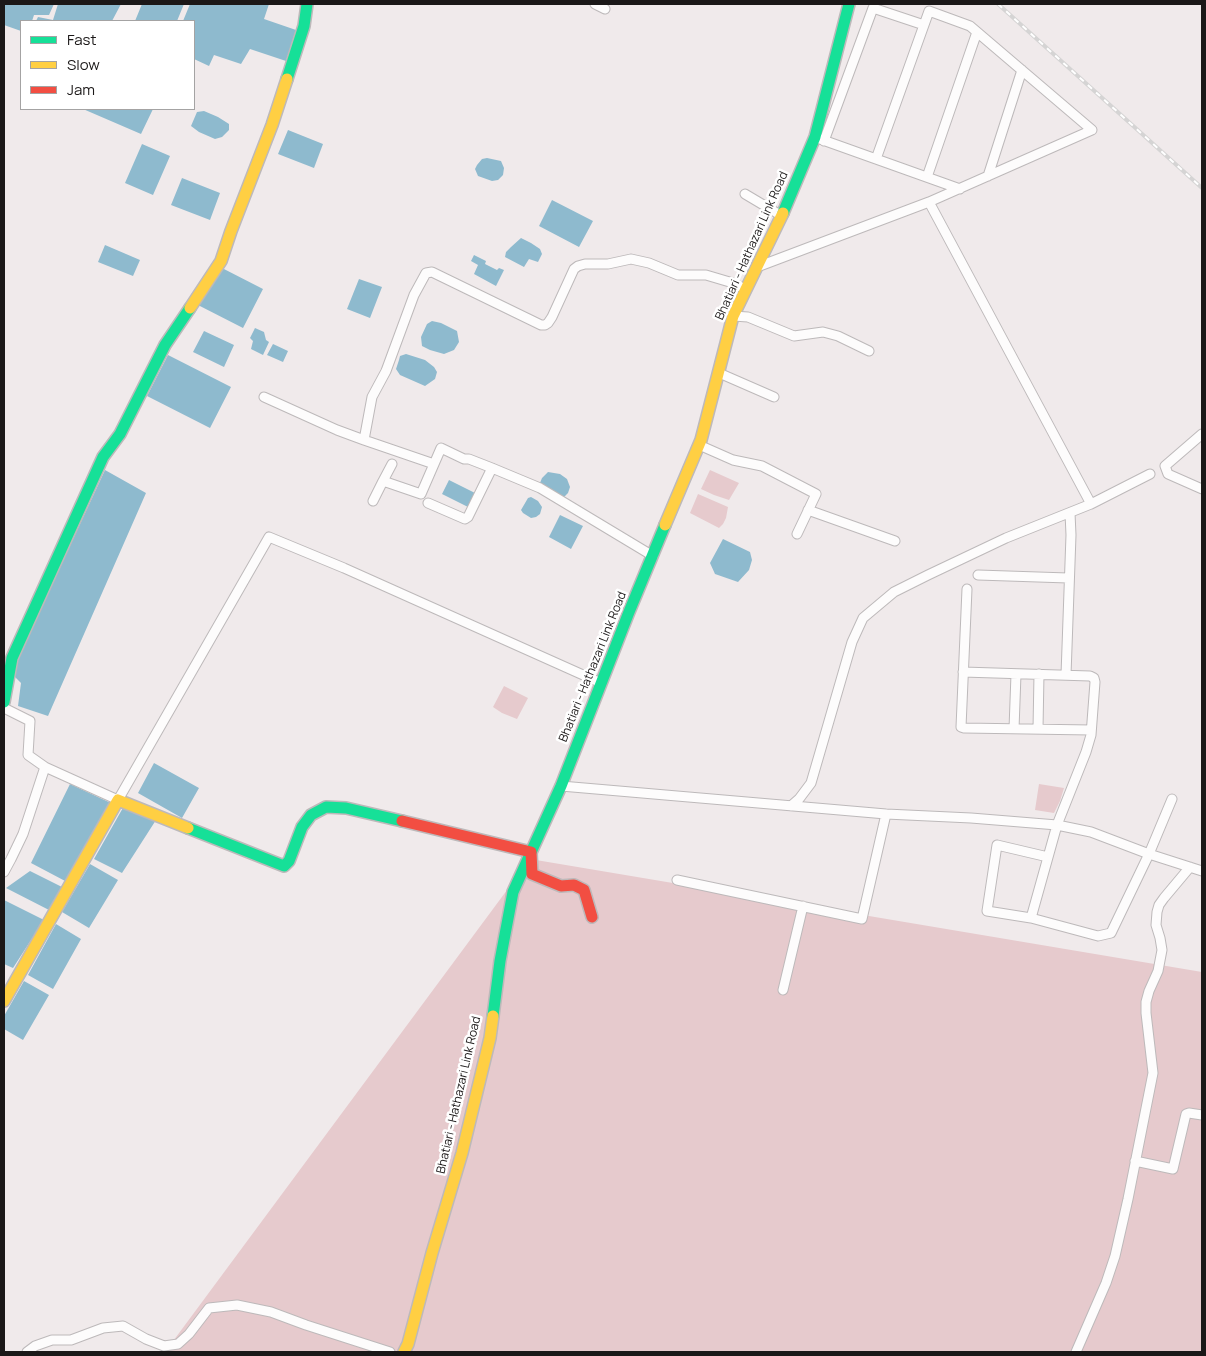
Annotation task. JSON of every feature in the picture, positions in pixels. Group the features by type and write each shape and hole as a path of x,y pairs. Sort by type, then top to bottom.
{"street":[{"path":"4,702 12,658 103,457 120,434 165,345 221,261 272,125 304,26 307,4"},
{"path":"595,4 605,8"},
{"name":"Bhatiari - Hathazari Link Road","path":"404,1352 408,1344 432,1253 462,1153 490,1038 500,961 511,899 561,786 699,444 733,316 820,139 850,4"},
{"path":"924,25 873,8 820,139 960,188"},
{"path":"756,268 929,202 1092,130 970,26 929,11 876,159"},
{"path":"927,177 977,32"},
{"path":"988,176 1022,70"},
{"path":"745,194 782,216"},
{"path":"929,202 1090,504"},
{"path":"364,440 372,397 386,371 414,295 426,273 432,272 541,325 545,325 552,318 574,269 585,264 608,264 632,259 649,263 678,275 706,275 745,289"},
{"path":"733,316 748,317 794,336 823,332 838,336 869,351"},
{"path":"719,373 774,397"},
{"path":"264,396 337,430 434,464"},
{"path":"1202,434 1165,466 1168,474 1202,489"},
{"path":"699,444 733,460 762,466 816,494 797,534"},
{"path":"383,481 421,494 440,448 540,488 653,556"},
{"path":"373,502 392,464"},
{"path":"428,503 465,519 468,517 492,468"},
{"path":"790,806 799,799 811,783 852,642 864,618 894,592 1006,538 1070,513 1150,474"},
{"path":"808,510 895,541"},
{"path":"1066,675 1071,535 1070,513"},
{"path":"4,1001 269,537 344,568 601,683"},
{"path":"978,575 1068,578"},
{"path":"967,589 961,727 1092,730"},
{"path":"963,672 1090,676 1094,678 1092,730 1086,752 1057,825 1031,918"},
{"path":"1014,729 1016,674"},
{"path":"1038,729 1040,674"},
{"path":"4,708 30,721 28,755 45,767 118,800 284,866 289,862 302,827 311,815 326,807 346,808 531,852 532,874 561,886 574,885 584,890 592,917"},
{"path":"4,872 23,834 45,767"},
{"path":"561,786 886,814 972,818 1057,825 1091,832 1149,854 1202,871"},
{"path":"1048,857 997,845 987,911 1031,918 1098,936 1111,933 1149,854 1172,799"},
{"path":"677,880 862,918 886,814"},
{"path":"1076,1352 1106,1283 1115,1256 1136,1161 1152,1073 1146,1002 1158,971 1162,950 1156,925 1157,912 1164,898 1190,867"},
{"path":"783,990 803,906"},
{"path":"1136,1161 1173,1170 1186,1116 1189,1113 1202,1115"},
{"path":"27,1352 35,1346 52,1340 71,1340 103,1328 123,1326 146,1339 164,1346 178,1344 189,1334 210,1308 237,1305 271,1312 390,1352"}],"shaded area":[{"path":"710,470 739,483 729,500 701,489"},
{"path":"698,494 728,507 726,518 719,528 690,513"},
{"path":"504,686 528,698 517,719 493,707"},
{"path":"1039,784 1064,788 1054,813 1035,810"},
{"path":"530,859 1202,972 1202,1352 165,1352"}],"water":[{"path":"4,4 54,4 49,15 34,15 32,20 20,20 20,31 4,25"},
{"path":"58,4 121,4 113,20 53,20"},
{"path":"142,4 184,4 177,20 135,20"},
{"path":"190,4 269,4 264,19 296,30 286,61 250,49 241,64 214,55 209,66 195,59 195,20 183,20"},
{"path":"38,17 53,20 36,20"},
{"path":"85,110 153,110 141,134"},
{"path":"204,111 229,124 229,130 222,137 215,139 191,126 197,112"},
{"path":"288,130 323,144 314,168 278,154"},
{"path":"142,144 170,156 153,195 125,183"},
{"path":"487,158 501,161 504,168 503,175 498,180 492,181 478,176 475,169 477,165 482,159"},
{"path":"182,178 220,193 210,220 171,205"},
{"path":"552,200 593,221 579,247 539,226"},
{"path":"521,238 540,249 542,254 538,262 529,259 524,267 505,257 506,252"},
{"path":"105,245 140,260 133,276 98,262"},
{"path":"474,255 486,261 485,264 497,270 499,268 504,270 496,286 474,274 478,265 471,261"},
{"path":"222,268 263,289 243,328 196,304"},
{"path":"359,279 382,287 370,318 347,309"},
{"path":"432,321 457,331 459,342 454,350 444,354 422,346 421,337 427,324"},
{"path":"255,328 264,332 266,340 269,342 263,355 251,349 253,341 250,338"},
{"path":"204,331 234,345 224,367 193,352"},
{"path":"273,344 288,351 283,362 267,355"},
{"path":"406,354 425,360 434,367 437,372 435,379 425,386 400,375 396,369 400,356"},
{"path":"168,355 231,387 210,428 147,396"},
{"path":"105,470 146,493 48,716 18,706 21,683 13,675 16,662"},
{"path":"548,472 560,474 567,479 570,487 568,493 563,498 543,488 540,483"},
{"path":"449,480 477,494 470,508 442,494"},
{"path":"531,497 538,501 542,507 540,514 531,518 521,510 528,498"},
{"path":"560,515 583,526 571,549 549,537"},
{"path":"723,539 750,552 752,560 749,570 738,582 715,574 710,563"},
{"path":"154,763 199,788 182,818 138,793"},
{"path":"70,784 113,804 67,882 31,863"},
{"path":"124,806 156,820 122,873 94,859"},
{"path":"90,864 118,880 89,928 62,912"},
{"path":"30,871 62,887 49,910 6,888"},
{"path":"4,900 44,920 13,968 4,964"},
{"path":"56,924 81,939 53,989 28,975"},
{"path":"24,981 49,995 23,1040 4,1029 4,1016"}],"railway":[{"path":"998,4 1202,188"}],"traffic: fast":[{"path":"287,79 304,26 307,4"},
{"path":"783,213 815,137 849,4"},
{"path":"4,702 12,658 103,457 120,434 165,345 190,308"},
{"path":"493,1016 500,961 513,892 561,786 665,525"},
{"path":"188,828 284,866 289,861 302,827 311,815 326,807 346,808 402,821"}],"traffic: slow":[{"path":"190,308 221,261 272,125 287,79"},
{"path":"665,525 701,440 733,316 783,213"},
{"path":"4,1001 118,800 188,828"},
{"path":"404,1352 408,1344 432,1253 462,1153 490,1038 493,1016"}],"traffic: jam":[{"path":"402,821 531,852 532,874 561,886 574,885 584,890 592,917"}]}
